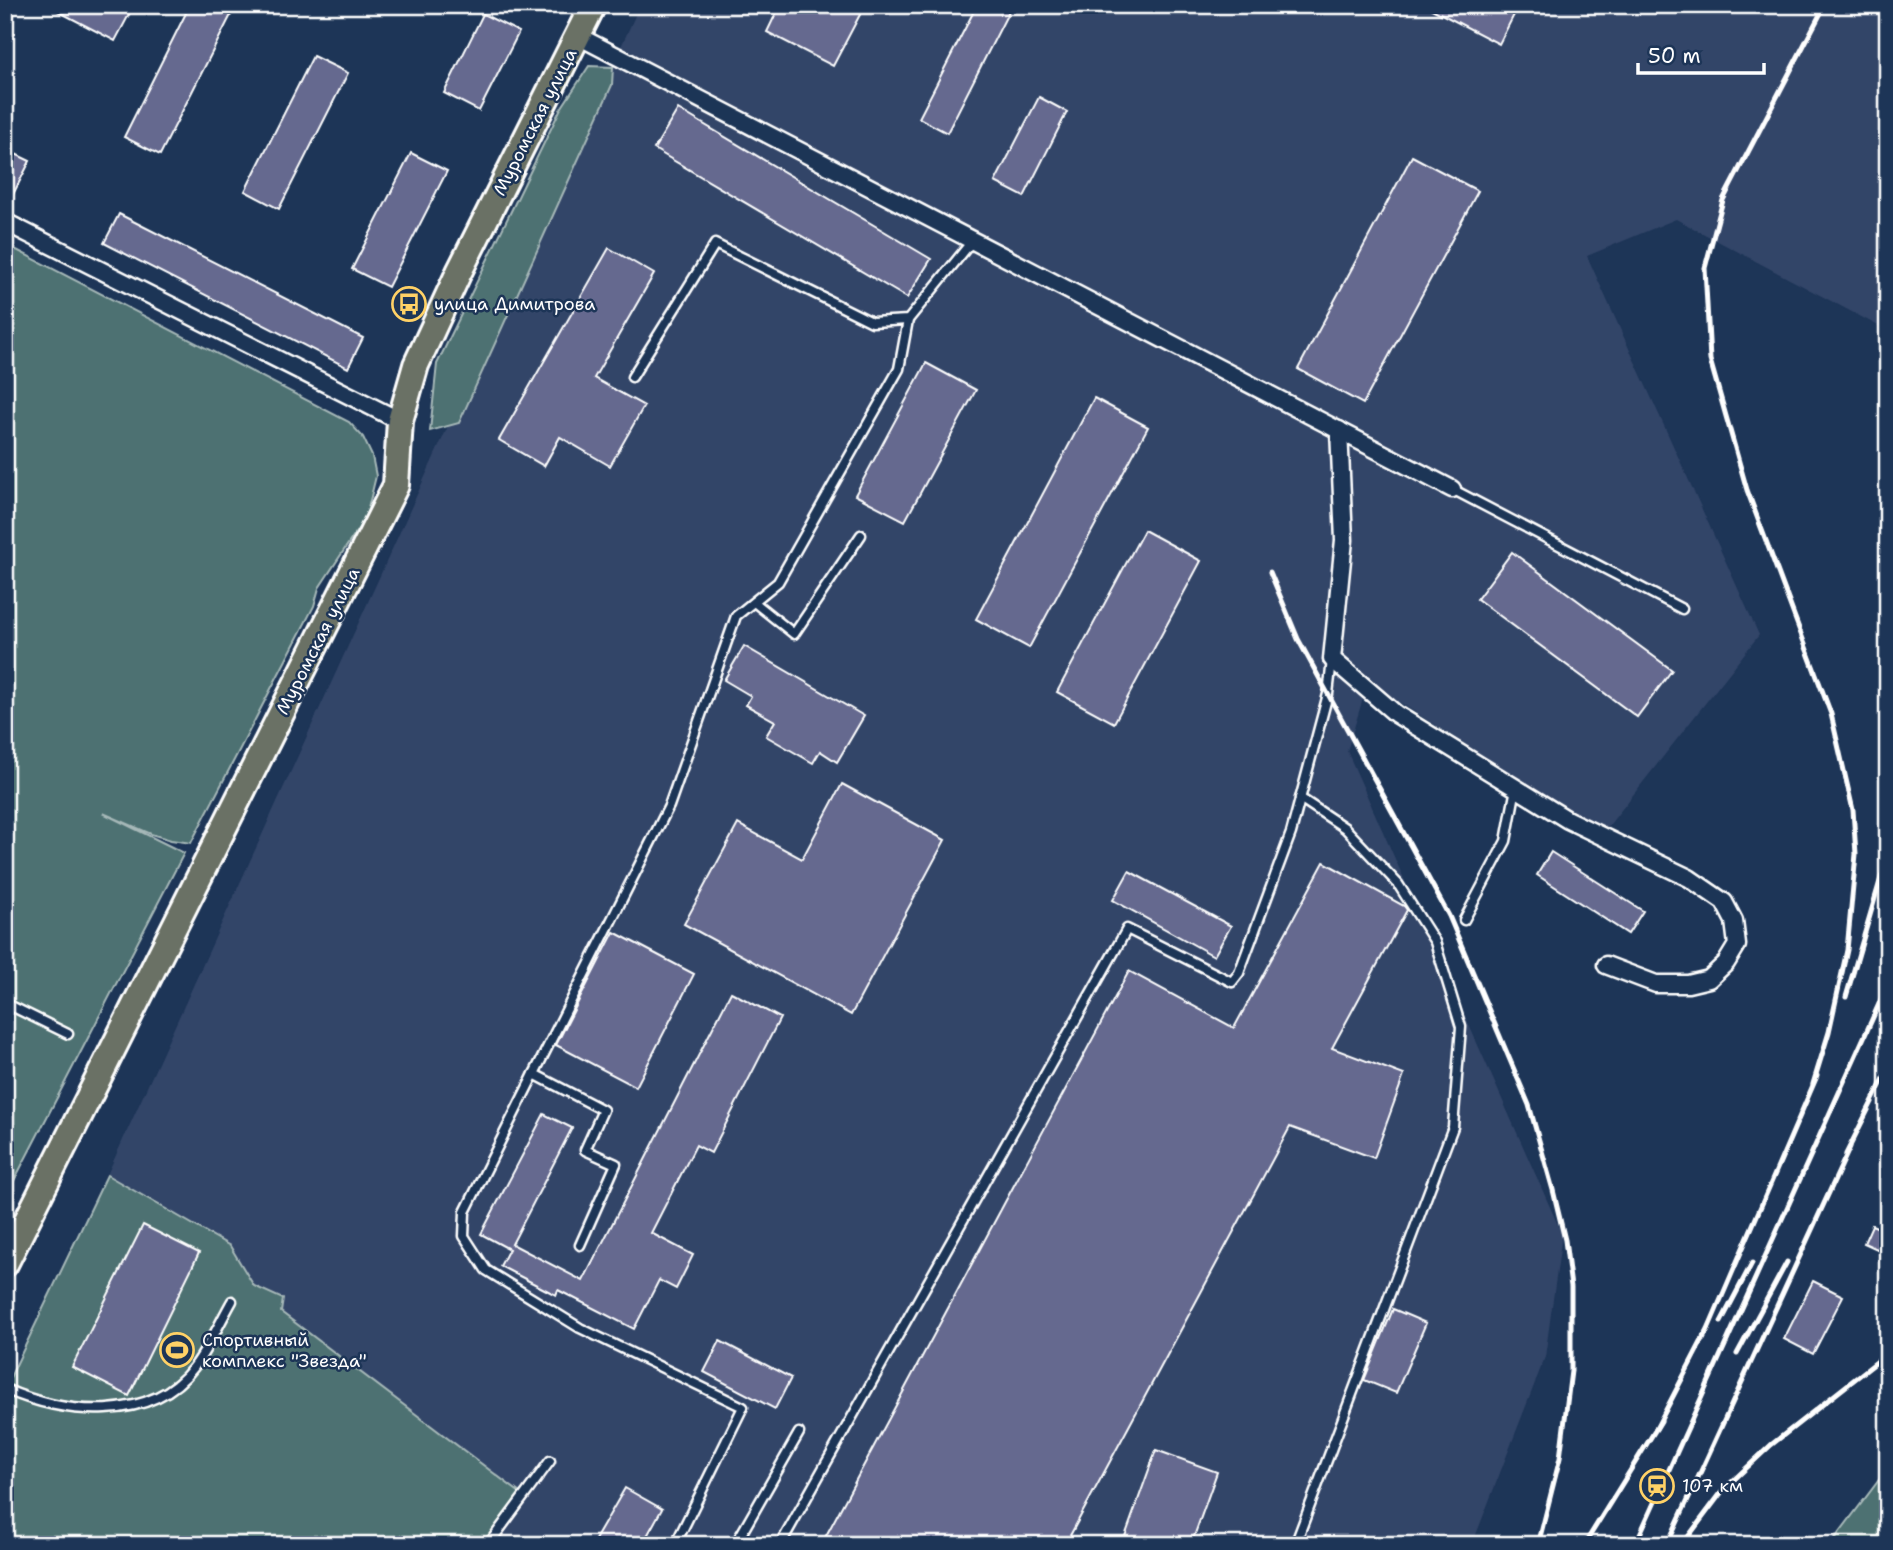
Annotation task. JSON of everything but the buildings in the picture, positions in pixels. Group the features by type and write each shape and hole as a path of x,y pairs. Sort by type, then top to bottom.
{"main road":[{"name":"Муромская улица","path":"5,1264 396,485 400,421 416,365 459,271 593,5"}],"street":[{"path":"578,36 1452,489"},
{"path":"5,222 400,421"},
{"path":"1339,430 1344,540 1332,659 1396,714 1568,820 1689,878 1724,902 1734,921 1737,945 1726,963 1709,979 1688,984 1656,984 1606,965"}],"lane":[{"path":"675,1545 743,1407 580,1328 486,1270 464,1236 465,1212 669,806 736,616 778,582 899,369 908,320 973,240"},
{"path":"632,377 715,244 872,322 908,320"},
{"path":"1452,489 1682,609"},
{"path":"754,602 794,634 861,535"},
{"path":"780,1545 1127,929 1232,982 1239,973 1291,833 1328,694 1332,659"},
{"path":"1464,920 1506,841 1516,788"},
{"path":"1295,1545 1453,1126 1461,1027 1435,942 1398,884 1345,828 1300,798"},
{"path":"5,1003 68,1034"},
{"path":"534,1074 603,1110 585,1150 616,1164 580,1245"},
{"path":"5,1388 28,1399 69,1407 124,1408 167,1392 194,1367 232,1301"},
{"path":"735,1545 799,1433"},
{"path":"488,1545 550,1461"}],"shaded area":[{"path":"640,5 1888,5 1888,331 1676,219 1587,256 1759,635 1603,833 1368,682 1347,751 1562,1234 1545,1357 1472,1545 485,1545 520,1493 281,1312 283,1299 254,1286 230,1246 107,1175"}],"green space":[{"path":"589,66 613,67 612,85 459,423 430,431 437,364 560,110"},
{"path":"5,244 349,422 363,437 372,456 376,476 366,517 319,588 314,606 191,843 151,834 103,813 184,853 5,1198"},
{"name":"Спортивный комплекс \"Звезда\"","path":"107,1175 230,1246 254,1286 283,1299 281,1312 520,1493 485,1545 5,1545 5,1388"},
{"path":"1888,1468 1888,1545 1830,1545"}],"railway":[{"path":"1813,1084 1829,1032 1847,950 1856,854 1853,810 1831,714 1747,490 1710,360 1705,268 1723,200 1825,5"},
{"path":"1270,572 1298,639 1449,916 1529,1105 1553,1190 1565,1240 1571,1287 1571,1371 1560,1458 1538,1545"},
{"path":"1846,997 1883,871 1888,845"},
{"path":"1635,1545 1888,984"},
{"path":"1846,1154 1888,1070"},
{"path":"1656,1429 1708,1329 1817,1076"},
{"path":"1667,1545 1850,1147"},
{"path":"1737,1354 1787,1262"},
{"path":"1721,1322 1752,1263"},
{"path":"1682,1545 1724,1489 1771,1445 1888,1353"},
{"path":"1584,1545 1661,1421"}],"place":[{"name":"улица Димитрова","path":"409,304"},
{"name":"Спортивный комплекс \"Звезда\"","path":"177,1350"},
{"name":"107 км","path":"1657,1486"}]}
